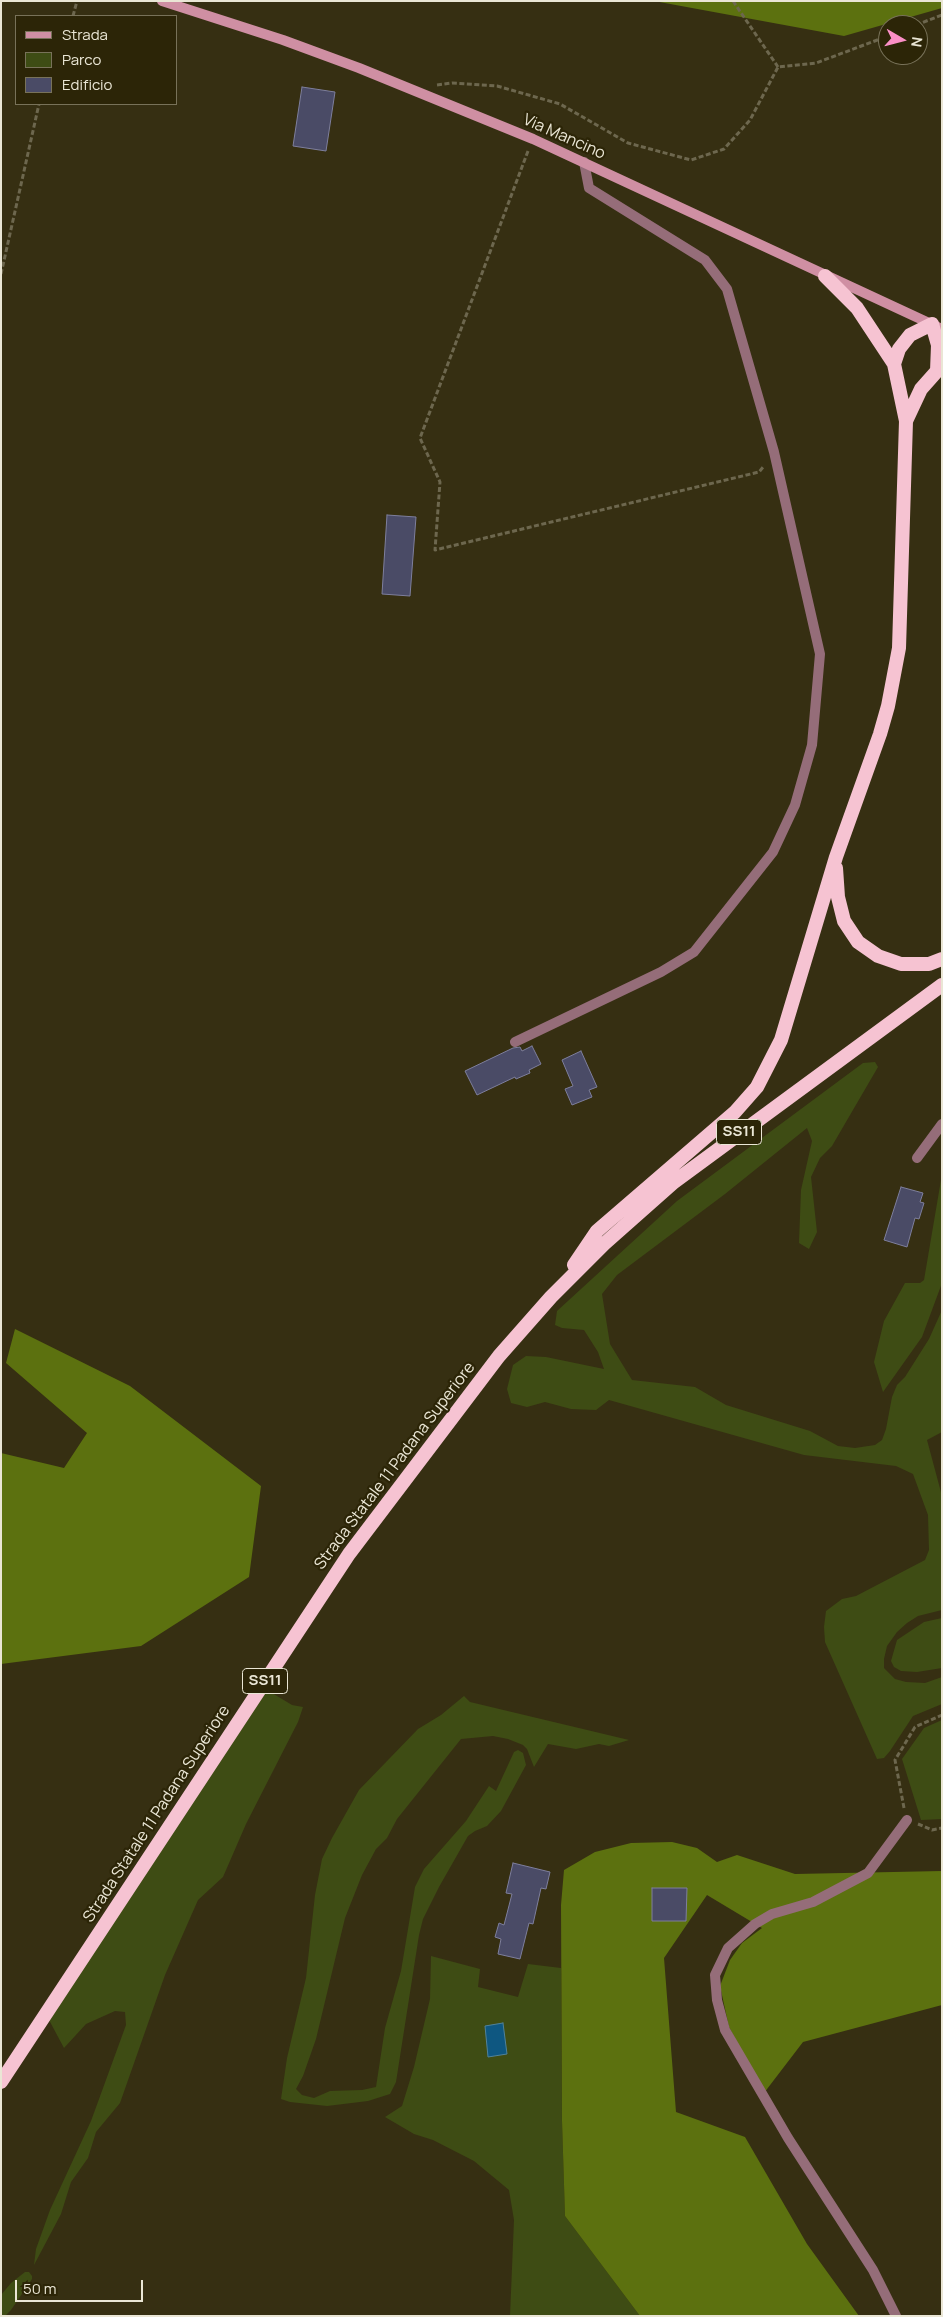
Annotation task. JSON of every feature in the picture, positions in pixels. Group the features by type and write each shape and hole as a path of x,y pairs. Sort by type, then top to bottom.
{"highway":[{"path":"551,1297 597,1232 735,1112 757,1087 782,1040 836,857 880,734 894,680 901,615 906,422 894,364 857,308 825,276"},
{"path":"894,364 899,349 910,335 937,327 939,369 921,389 906,422"},
{"path":"836,857 838,897 844,921 858,942 878,956 901,964 929,964 942,959"},
{"name":"Strada Statale 11 Padana Superiore","path":"1,2082 349,1554 499,1356 551,1297 604,1244 674,1182 942,985"}],"main road":[{"name":"Via Mancino","path":"162,1 283,40 359,68 533,139 937,327"}],"street":[{"path":"514,1042 661,972 694,952 774,852 795,804 812,745 820,654 774,452 728,289 705,260 589,188 584,162"},
{"path":"917,1158 942,1124"},
{"path":"896,2316 873,2270 788,2138 725,2030 716,2000 715,1975 728,1948 755,1924 772,1914 813,1902 868,1872 907,1820"}],"path":[{"path":"73,15 77,1"},
{"path":"733,1 778,67"},
{"path":"928,20 942,15"},
{"path":"778,67 816,63 878,40"},
{"path":"437,85 452,83 497,86 560,104 628,143 691,160 724,148 750,120 778,67"},
{"path":"1,274 39,105"},
{"path":"533,139 420,438 440,482 435,550 759,472 774,452"},
{"path":"942,1715 915,1727 896,1760 900,1791 907,1820 932,1830 942,1828"}],"green space":[{"path":"654,1 942,1 942,8 918,15 878,15 878,26 844,36"},
{"path":"875,1062 878,1067 832,1146 820,1158 811,1177 817,1232 809,1249 799,1243 801,1190 812,1141 807,1128 725,1194 617,1275 602,1294 610,1344 632,1380 695,1387 726,1405 810,1431 838,1446 855,1448 875,1445 882,1440 892,1397 897,1385 905,1377 929,1339 942,1310 942,1432 927,1440 942,1496 942,1610 918,1616 897,1632 887,1646 884,1668 895,1679 906,1682 925,1683 942,1677 942,1704 913,1716 890,1751 884,1758 877,1759 825,1642 826,1611 842,1599 856,1596 925,1560 929,1550 928,1515 913,1474 896,1466 804,1455 609,1400 596,1410 571,1409 545,1402 527,1407 511,1403 507,1389 513,1365 526,1356 546,1357 604,1369 598,1352 584,1330 562,1328 555,1325 557,1311 677,1201 863,1063"},
{"path":"942,1174 942,1283 922,1337 883,1392 874,1362 884,1321 905,1283 920,1283 924,1280"},
{"path":"15,1329 130,1386 261,1486 249,1577 141,1646 1,1664 1,1453 64,1468 87,1433 6,1363"},
{"path":"942,1618 942,1668 917,1672 901,1671 894,1667 891,1661 897,1640 924,1622"},
{"path":"267,1690 292,1705 303,1707 298,1722 246,1824 223,1877 198,1900 165,1975 120,2103 96,2132 88,2158 71,2182 61,2214 34,2265 36,2249 50,2210 91,2121 126,2025 125,2012 115,2011 86,2024 64,2048 49,2020"},
{"path":"464,1696 470,1702 629,1740 609,1746 599,1744 576,1749 548,1744 534,1767 527,1749 523,1745 508,1739 493,1736 461,1739 397,1819 387,1838 376,1849 362,1875 345,1918 316,2039 303,2076 296,2089 302,2095 314,2098 330,2091 362,2090 376,2087 385,2028 401,1971 415,1887 424,1869 466,1821 489,1786 496,1791 514,1752 518,1750 523,1753 526,1765 501,1811 487,1826 468,1836 423,1919 396,2082 390,2094 368,2101 327,2106 290,2102 281,2099 287,2058 306,1978 315,1895 322,1859 359,1790 418,1729 441,1715"},
{"path":"942,1720 942,1819 921,1820 902,1759 924,1728"},
{"path":"672,1842 697,1848 717,1862 737,1855 795,1874 942,1871 942,2005 803,2042 764,2093 729,2027 720,1986 730,1960 742,1943 762,1928 707,1895 664,1958 676,2112 745,2137 807,2244 859,2316 640,2316 565,2216 562,2121 561,1905 564,1870 595,1852 631,1843"},
{"path":"431,1956 480,1969 478,1987 518,1997 528,1964 561,1968 565,2216 640,2316 510,2316 514,2220 509,2190 474,2161 433,2140 414,2134 385,2117 402,2106 414,2067 430,1999"},
{"path":"25,2272 29,2272 32,2279 11,2310 5,2316 1,2316 1,2295 11,2283"}],"water":[{"path":"503,2023 507,2054 488,2057 485,2026"}],"building":[{"path":"302,87 335,92 326,151 293,146"},
{"path":"387,515 416,517 410,596 382,594"},
{"path":"532,1046 541,1064 529,1070 530,1073 516,1079 515,1077 477,1095 465,1071 513,1048 520,1047 522,1051"},
{"path":"581,1051 597,1087 589,1090 592,1097 572,1105 565,1089 573,1086 562,1060"},
{"path":"901,1187 923,1193 920,1202 924,1203 919,1219 915,1218 907,1247 884,1240"},
{"path":"513,1863 550,1872 546,1889 541,1888 533,1924 529,1923 520,1959 498,1954 501,1939 495,1937 499,1923 504,1925 512,1894 506,1893"},
{"path":"652,1888 687,1888 686,1921 652,1921"}]}
